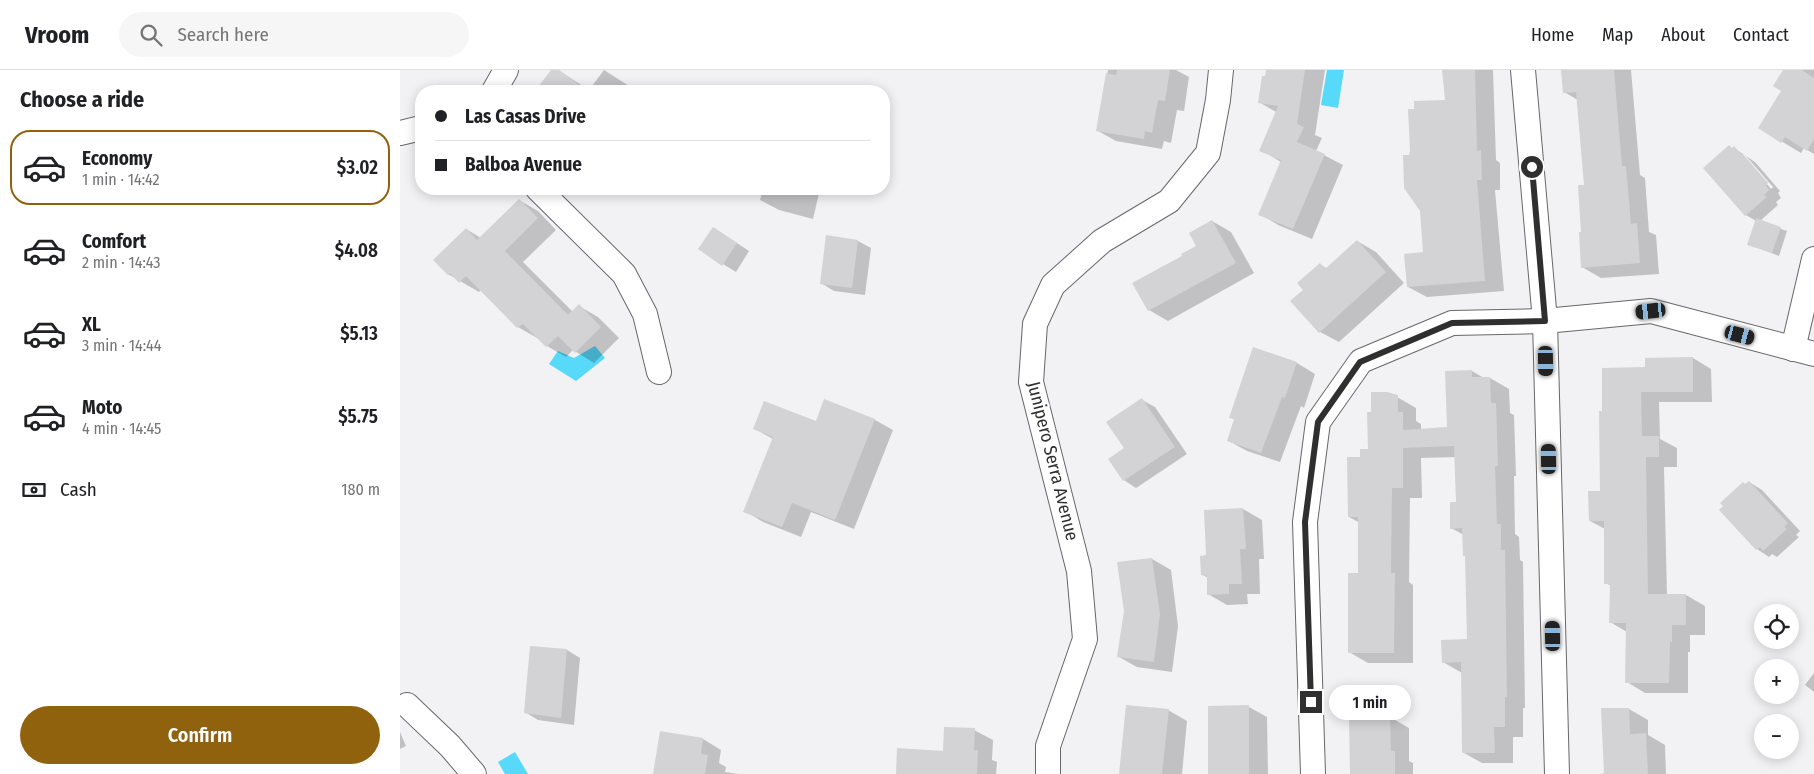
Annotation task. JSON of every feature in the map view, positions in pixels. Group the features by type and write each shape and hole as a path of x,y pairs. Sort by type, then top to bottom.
{"street":[{"path":"497,85 506,70"},
{"name":"Junipero Serra Avenue","path":"1048,774 1048,746 1084,639 1079,571 1031,382 1035,324 1053,285 1102,241 1169,202 1208,153 1218,100 1221,70"},
{"path":"1524,70 1545,321 1557,774"},
{"path":"400,133 415,129"},
{"path":"544,195 624,274 645,314 659,372"},
{"path":"1313,774 1305,522 1318,422 1360,362 1452,323 1545,321 1651,311 1804,351 1814,259"},
{"path":"407,705 450,746 474,774"}],"water":[{"path":"1327,70 1344,70 1338,108 1321,105"},
{"path":"595,346 605,358 576,381 549,364 558,351 574,358"},
{"path":"515,752 528,774 505,774 498,762"}],"building":[{"path":"551,70 559,70 579,85 540,85"},
{"path":"1117,70 1170,70 1165,101 1158,100 1152,133 1145,131 1144,139 1096,131 1106,73 1116,75"},
{"path":"1266,70 1305,70 1297,124 1304,127 1297,142 1325,154 1293,229 1258,215 1281,160 1259,151 1278,106 1258,103 1262,76 1265,76"},
{"path":"1442,70 1475,70 1477,151 1481,150 1482,180 1477,180 1485,281 1407,287 1404,254 1423,252 1420,211 1404,188 1403,155 1409,155 1410,151 1408,109 1414,109 1414,101 1445,100"},
{"path":"1561,70 1614,70 1622,166 1626,166 1631,224 1637,223 1640,263 1581,268 1578,185 1584,185 1576,92 1563,93"},
{"path":"1783,70 1802,70 1814,78 1814,139 1807,151 1785,137 1781,143 1758,128 1781,91 1773,86"},
{"path":"1729,145 1732,148 1734,146 1742,153 1768,183 1766,185 1769,190 1764,195 1767,197 1745,216 1703,168"},
{"path":"519,199 538,218 505,251 568,315 579,304 601,327 575,353 558,336 546,347 523,324 517,328 466,276 459,283 450,273 448,275 433,260 466,228 477,240"},
{"path":"1756,218 1781,227 1772,253 1747,245"},
{"path":"1212,220 1236,263 1148,311 1132,283 1182,256 1181,254 1196,246 1189,233"},
{"path":"713,227 737,243 722,266 698,249"},
{"path":"826,235 858,240 852,288 820,284"},
{"path":"1357,240 1386,272 1319,333 1290,301 1303,290 1297,283 1320,263 1325,269"},
{"path":"1253,347 1297,362 1285,398 1282,397 1261,453 1227,441 1234,419 1229,418"},
{"path":"1693,357 1693,392 1641,392 1642,436 1659,436 1659,457 1646,457 1648,594 1686,594 1686,625 1672,625 1669,683 1625,683 1626,623 1609,623 1610,584 1604,584 1604,521 1589,521 1588,491 1600,491 1599,411 1602,411 1602,368 1645,367 1645,358"},
{"path":"1472,370 1472,377 1490,377 1491,403 1496,403 1498,466 1495,466 1497,524 1501,524 1501,550 1505,550 1507,697 1505,697 1505,727 1494,727 1495,753 1462,753 1461,662 1442,663 1441,640 1467,639 1465,556 1463,556 1462,528 1450,529 1450,502 1456,502 1454,446 1403,448 1403,488 1392,488 1391,573 1395,573 1394,653 1348,653 1348,573 1358,573 1358,517 1348,517 1347,457 1360,457 1360,449 1368,449 1367,412 1371,412 1371,392 1387,392 1398,395 1398,412 1403,412 1403,430 1447,427 1445,371"},
{"path":"1142,398 1175,447 1123,481 1108,459 1124,448 1106,422"},
{"path":"824,399 875,419 835,520 792,503 782,527 743,512 773,437 753,429 764,401 816,421"},
{"path":"1749,481 1788,523 1784,527 1787,529 1763,551 1760,547 1756,550 1719,510 1723,506 1720,503 1743,482 1745,484"},
{"path":"1243,508 1246,549 1240,549 1242,584 1229,584 1229,594 1207,595 1207,576 1201,575 1200,556 1206,555 1204,510"},
{"path":"1152,558 1160,614 1154,662 1117,657 1124,611 1117,562"},
{"path":"530,646 567,649 561,718 524,713"},
{"path":"1126,705 1169,709 1162,774 1119,774"},
{"path":"1249,705 1249,774 1208,774 1208,706"},
{"path":"1601,708 1629,708 1630,734 1646,733 1648,774 1604,774"},
{"path":"1349,716 1390,716 1391,751 1395,751 1395,774 1350,774"},
{"path":"944,727 975,728 974,750 978,750 977,774 896,774 897,748 943,751"},
{"path":"660,731 703,738 701,754 708,755 705,774 653,774"}],"route":[{"path":"1311,702 1305,522 1318,422 1360,362 1452,323 1545,321 1532,167"}]}
